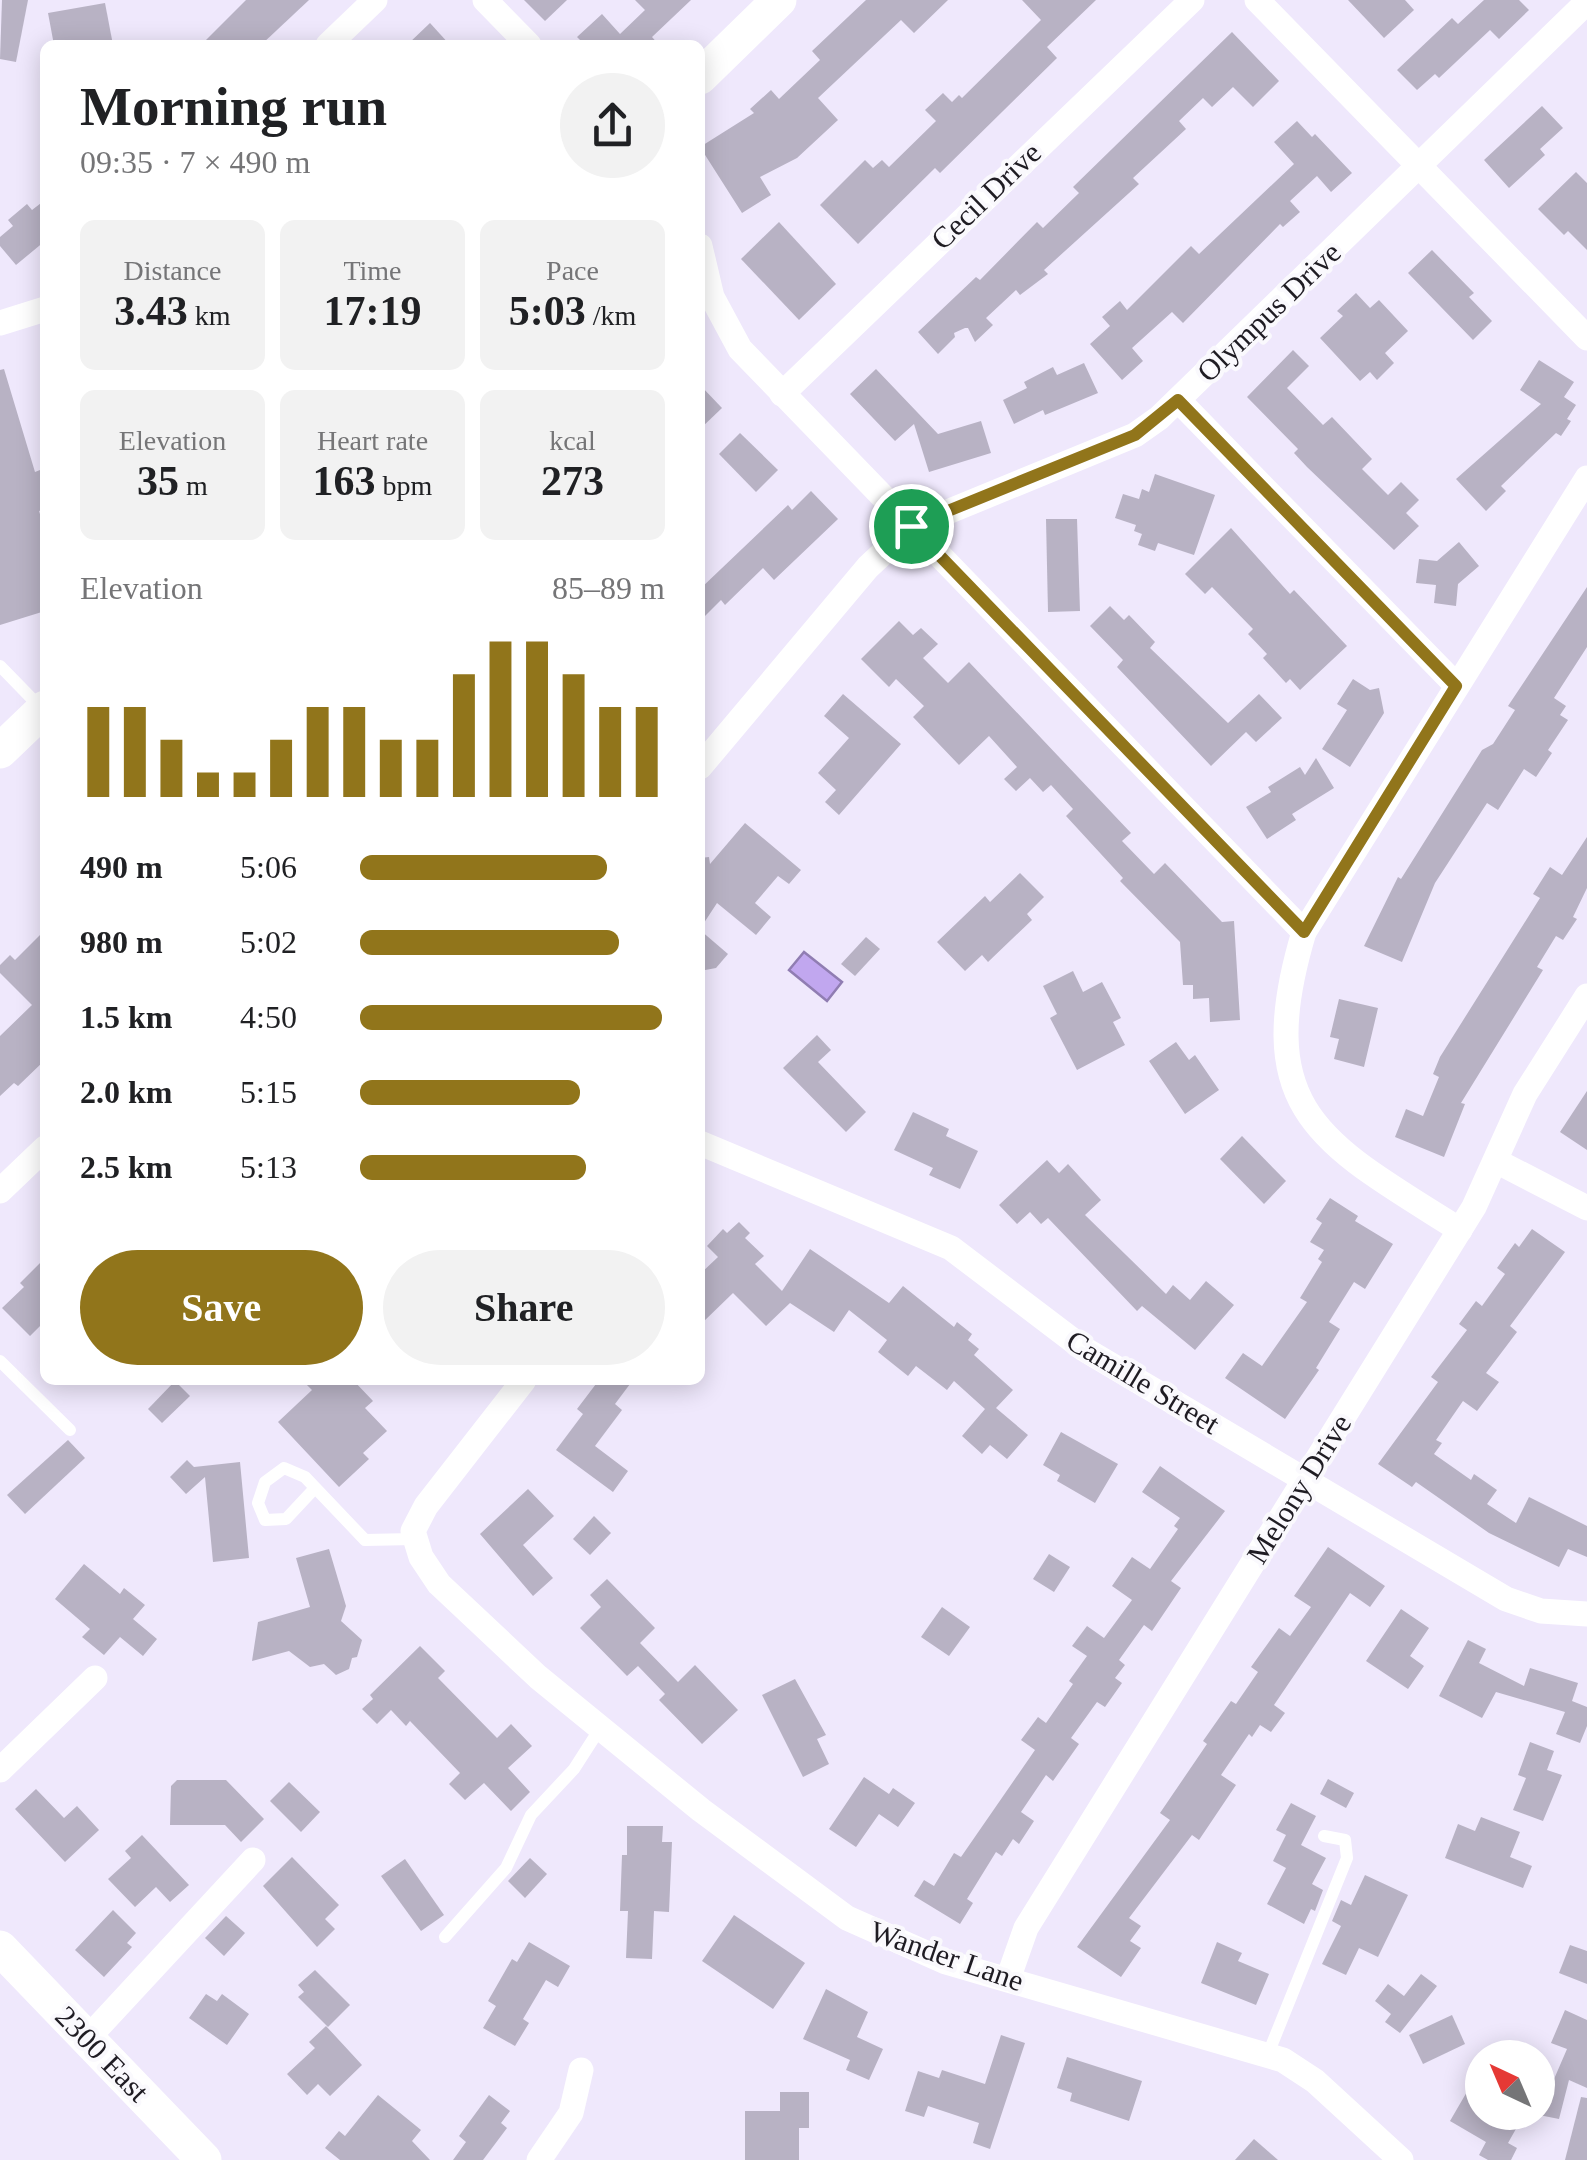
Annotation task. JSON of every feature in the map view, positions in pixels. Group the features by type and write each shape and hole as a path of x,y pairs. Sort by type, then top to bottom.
{"main road":[{"path":"705,71 780,0"},
{"path":"0,751 40,713"},
{"name":"2300 East","path":"0,1948 204,2160"}],"street":[{"path":"333,40 375,0"},
{"path":"485,0 524,40"},
{"name":"Cecil Drive","path":"782,394 1192,0"},
{"path":"1257,0 1587,338"},
{"name":"Olympus Drive","path":"705,761 868,568 911,526 1135,435 1178,400 1587,2"},
{"path":"705,268 712,298 729,332 782,394 1304,932"},
{"path":"0,323 40,311"},
{"path":"1178,400 1456,686"},
{"path":"1460,1230 1339,1150 1302,1104 1290,1078 1284,1051 1288,997 1304,932 1587,478"},
{"name":"Melony Drive","path":"1008,1979 1026,1928 1460,1230 1498,1162 1525,1094 1587,996"},
{"path":"0,1191 40,1153"},
{"name":"Camille Street","path":"707,1154 900,1224 951,1248 1084,1348 1506,1599 1541,1611 1587,1614"},
{"path":"1498,1162 1587,1208"},
{"path":"414,1539 420,1514 520,1385"},
{"name":"Wander Lane","path":"414,1539 439,1584 599,1730 847,1918 946,1962 1268,2054 1315,2080 1401,2160"},
{"path":"0,1770 95,1678"},
{"path":"87,2039 253,1860"},
{"path":"539,2160 572,2113 580,2070"}],"lane":[{"path":"0,666 40,705"},
{"path":"0,1361 70,1430"},
{"path":"314,1488 286,1519 265,1520 258,1503 265,1482 284,1468 304,1478 314,1488 365,1540 414,1539"},
{"path":"445,1937 506,1868 531,1815 574,1769 599,1730"},
{"path":"1268,2054 1347,1858 1345,1840 1324,1836"}],"shaded area":[{"path":"804,952 842,982 827,1001 789,970"}],"building":[{"path":"2,0 28,0 16,62 0,59"},
{"path":"246,0 309,0 266,40 206,40"},
{"path":"524,0 567,0 545,21"},
{"path":"635,0 691,0 652,37 655,40 577,37 602,14 620,34 645,10"},
{"path":"866,0 948,0 914,33 901,20 818,98 838,120 797,158 760,177 771,195 742,213 705,155 705,144 754,113 750,109 771,90 779,99 820,60 812,51"},
{"path":"1022,0 1096,0 1047,47 1057,58 940,173 935,168 858,244 820,205 865,160 873,168 882,160 889,167 936,121 925,110 943,93 952,102 959,95 962,98 1041,20"},
{"path":"1348,0 1405,0 1414,10 1384,38"},
{"path":"1484,0 1519,0 1529,10 1499,39 1490,30 1439,78 1435,74 1417,90 1397,70 1452,18 1458,24"},
{"path":"105,3 112,40 53,40 48,13"},
{"path":"430,23 445,40 412,40"},
{"path":"1232,32 1279,81 1253,107 1233,87 1212,107 1203,98 1179,121 1186,129 1133,178 1139,184 1044,270 1048,274 1020,295 1016,290 986,318 993,325 975,342 965,328 954,333 955,337 938,354 918,332 976,277 980,280 1037,222 1043,228 1079,193 1073,187"},
{"path":"1542,106 1563,128 1540,149 1545,155 1509,188 1484,160"},
{"path":"1297,121 1352,173 1331,192 1317,176 1290,201 1300,212 1283,227 1280,224 1183,323 1172,312 1132,348 1143,361 1122,380 1090,344 1110,326 1102,317 1120,301 1127,310 1191,246 1199,254 1294,164 1274,142"},
{"path":"1576,172 1587,183 1587,250 1568,231 1564,235 1538,209"},
{"path":"27,204 32,210 40,204 40,245 16,265 0,246 0,237 13,226 8,220"},
{"path":"779,222 836,284 799,320 741,259"},
{"path":"1432,250 1474,293 1469,297 1492,321 1473,340 1408,273"},
{"path":"1356,293 1370,308 1379,300 1408,331 1385,353 1394,363 1377,380 1370,372 1360,381 1320,338 1343,316 1337,311"},
{"path":"1293,350 1309,366 1287,388 1323,425 1332,417 1372,459 1362,469 1388,495 1401,482 1419,500 1406,513 1419,526 1394,550 1307,467 1294,453 1298,449 1247,397"},
{"path":"1539,360 1574,382 1564,397 1576,405 1567,419 1571,421 1561,436 1556,433 1501,486 1506,491 1486,511 1456,479 1541,404 1520,390"},
{"path":"1084,363 1098,393 1045,415 1043,410 1014,424 1003,400 1027,388 1024,382 1053,367 1057,375"},
{"path":"4,369 35,472 40,470 40,613 0,625 0,370"},
{"path":"876,369 938,434 981,421 991,453 929,472 914,424 895,441 850,394"},
{"path":"705,390 722,408 705,424"},
{"path":"740,433 778,470 756,492 719,454"},
{"path":"1155,474 1215,495 1194,555 1158,543 1155,551 1138,545 1142,534 1134,531 1136,525 1115,518 1123,494 1139,499 1142,489 1149,492"},
{"path":"811,491 838,519 774,580 763,568 725,605 721,600 705,616 705,584 788,505 792,510"},
{"path":"1046,519 1077,519 1080,611 1048,612"},
{"path":"1231,528 1290,594 1294,590 1347,646 1300,690 1290,679 1286,683 1263,658 1267,654 1248,634 1253,629 1212,587 1205,594 1185,574"},
{"path":"1459,542 1479,566 1458,584 1456,606 1434,603 1436,585 1416,583 1419,559 1437,561"},
{"path":"1587,587 1587,647 1554,698 1566,706 1560,715 1568,720 1548,750 1552,753 1536,777 1524,769 1498,810 1487,803 1435,883 1402,962 1364,946 1398,877 1401,879 1482,750 1493,744 1515,710 1508,706"},
{"path":"1110,606 1124,620 1129,615 1155,642 1150,648 1228,723 1259,694 1282,718 1256,742 1246,732 1211,766 1117,667 1123,660 1090,626"},
{"path":"899,621 913,635 921,628 938,644 923,658 948,683 969,662 1131,833 1122,841 1154,874 1165,863 1222,922 1234,921 1240,1020 1210,1022 1209,998 1193,999 1193,985 1183,985 1180,942 1120,881 1123,878 1066,816 1073,809 1051,785 1043,792 1030,778 1016,791 1004,779 1017,767 989,736 959,765 913,717 924,706 896,679 889,687 861,659"},
{"path":"1353,679 1370,690 1379,688 1384,713 1350,767 1322,749 1347,710 1337,704"},
{"path":"843,694 901,744 839,815 825,802 836,790 818,773 849,738 824,716"},
{"path":"1316,758 1334,788 1292,814 1296,820 1267,839 1246,807 1300,767 1305,775"},
{"path":"745,823 801,870 789,884 778,876 755,903 771,917 756,935 717,903 705,921 705,857 709,857 710,864"},
{"path":"1587,837 1587,888 1573,917 1577,919 1563,940 1556,936 1537,967 1543,970 1461,1103 1465,1104 1444,1157 1395,1137 1406,1109 1423,1116 1439,1077 1433,1074 1440,1057 1540,898 1533,894 1550,867 1562,875"},
{"path":"1020,873 1044,897 1027,914 1032,920 988,962 982,955 965,971 937,942 985,896 990,902"},
{"path":"705,934 728,954 716,968 705,970"},
{"path":"40,935 40,1065 18,1086 14,1083 0,1096 0,1036 32,1005 0,973 0,965 10,955 15,960"},
{"path":"866,937 880,949 855,976 841,964"},
{"path":"1073,971 1083,992 1102,982 1121,1018 1113,1022 1125,1045 1077,1070 1050,1018 1057,1014 1043,986"},
{"path":"1339,999 1378,1008 1364,1067 1334,1059 1339,1039 1330,1037"},
{"path":"817,1035 831,1050 818,1062 866,1112 846,1132 783,1068"},
{"path":"1176,1042 1189,1060 1195,1055 1219,1090 1185,1114 1149,1061"},
{"path":"1587,1091 1587,1150 1560,1132"},
{"path":"913,1112 949,1129 946,1136 978,1151 960,1189 929,1175 933,1168 894,1150"},
{"path":"1242,1136 1286,1181 1264,1204 1220,1159"},
{"path":"1047,1160 1059,1173 1068,1164 1101,1200 1085,1215 1166,1294 1173,1285 1190,1300 1206,1281 1234,1305 1195,1350 1142,1306 1137,1311 1048,1218 1041,1224 1030,1212 1017,1224 999,1205"},
{"path":"1330,1198 1358,1216 1355,1221 1393,1244 1365,1289 1354,1282 1329,1322 1340,1329 1316,1368 1319,1370 1285,1419 1225,1378 1243,1353 1262,1366 1307,1302 1300,1298 1322,1262 1318,1259 1324,1250 1310,1242 1322,1223 1316,1219"},
{"path":"739,1222 750,1233 745,1238 764,1256 755,1264 782,1291 810,1249 889,1303 903,1286 954,1327 957,1322 972,1334 968,1340 979,1349 974,1355 1013,1390 996,1408 1028,1435 1007,1459 990,1445 982,1454 962,1436 985,1409 954,1381 947,1390 916,1366 908,1376 878,1352 887,1340 849,1310 834,1332 790,1303 766,1326 733,1293 705,1320 705,1269 718,1257 707,1246 723,1229 727,1233"},
{"path":"1532,1229 1565,1252 1510,1326 1517,1332 1486,1373 1499,1382 1477,1411 1463,1401 1436,1440 1442,1443 1434,1454 1471,1480 1474,1474 1497,1490 1487,1504 1516,1523 1529,1497 1587,1526 1587,1557 1568,1549 1559,1567 1489,1533 1416,1482 1412,1487 1378,1464 1438,1382 1431,1377 1467,1330 1459,1324 1476,1301 1482,1306 1505,1274 1497,1268 1515,1243 1519,1247"},
{"path":"40,1263 40,1326 30,1336 2,1308 24,1287 20,1283"},
{"path":"171,1385 179,1385 190,1396 162,1423 148,1409"},
{"path":"307,1385 358,1385 373,1401 365,1408 387,1431 363,1453 369,1459 339,1487 278,1422 312,1390"},
{"path":"595,1385 629,1385 615,1404 622,1410 595,1446 628,1471 613,1492 556,1450 583,1414 577,1409"},
{"path":"1061,1432 1118,1464 1095,1503 1057,1481 1060,1475 1043,1465"},
{"path":"68,1440 85,1458 25,1514 7,1495"},
{"path":"187,1460 194,1467 240,1462 249,1558 213,1562 205,1477 186,1494 170,1477"},
{"path":"1160,1466 1225,1511 1171,1581 1181,1588 1152,1631 1144,1625 1119,1660 1125,1665 1115,1678 1122,1683 1105,1707 1097,1702 1071,1738 1079,1744 1053,1781 1046,1775 1021,1812 1034,1821 1019,1844 1013,1839 1002,1856 996,1852 967,1899 973,1903 960,1924 914,1896 924,1880 934,1886 954,1853 961,1857 1035,1750 1021,1740 1038,1717 1046,1723 1087,1656 1072,1646 1087,1626 1104,1638 1132,1600 1112,1586 1132,1557 1150,1569 1178,1529 1174,1526 1180,1518 1142,1492"},
{"path":"528,1489 554,1516 523,1545 553,1578 533,1596 480,1534"},
{"path":"594,1516 611,1533 590,1555 573,1539"},
{"path":"1328,1547 1385,1586 1370,1607 1350,1593 1274,1705 1285,1713 1271,1732 1260,1725 1252,1737 1249,1734 1221,1775 1236,1785 1199,1840 1192,1835 1129,1918 1141,1926 1130,1941 1141,1948 1121,1977 1077,1947 1170,1820 1160,1813 1207,1744 1203,1741 1231,1701 1236,1704 1258,1672 1251,1667 1279,1628 1290,1636 1311,1607 1294,1596"},
{"path":"329,1549 346,1606 341,1621 362,1640 349,1669 336,1675 324,1664 310,1667 289,1651 252,1661 258,1622 310,1607 296,1558"},
{"path":"1049,1554 1070,1567 1054,1592 1033,1579"},
{"path":"84,1564 120,1594 124,1588 145,1605 133,1619 157,1639 143,1656 120,1637 104,1655 82,1637 90,1629 55,1599"},
{"path":"607,1579 655,1628 640,1643 678,1682 695,1665 738,1710 702,1744 659,1700 665,1694 638,1666 627,1676 580,1628 601,1607 590,1595"},
{"path":"942,1607 970,1627 949,1656 921,1637"},
{"path":"1401,1609 1429,1628 1410,1656 1424,1666 1408,1689 1366,1661"},
{"path":"1468,1640 1486,1649 1479,1663 1524,1686 1530,1668 1578,1683 1572,1701 1587,1707 1587,1726 1580,1743 1556,1734 1565,1712 1496,1692 1482,1718 1439,1696"},
{"path":"420,1646 445,1671 438,1678 497,1738 511,1724 532,1746 508,1768 530,1792 511,1811 484,1783 465,1800 449,1784 460,1773 410,1721 406,1726 391,1710 377,1724 362,1709 373,1699 370,1695"},
{"path":"795,1679 826,1735 817,1739 829,1764 803,1777 762,1695"},
{"path":"1530,1742 1554,1751 1547,1770 1562,1775 1543,1821 1513,1810 1526,1778 1518,1775"},
{"path":"864,1777 889,1794 893,1788 915,1803 898,1827 879,1814 856,1847 829,1829"},
{"path":"1328,1779 1354,1793 1346,1808 1320,1794"},
{"path":"177,1780 226,1780 264,1819 241,1842 225,1825 170,1825 171,1786"},
{"path":"289,1782 320,1812 301,1832 270,1801"},
{"path":"36,1789 64,1818 77,1806 99,1830 65,1862 15,1809"},
{"path":"1291,1803 1316,1816 1301,1845 1326,1858 1312,1884 1323,1890 1315,1911 1311,1909 1304,1924 1267,1904 1286,1868 1273,1861 1286,1835 1276,1830"},
{"path":"1481,1817 1520,1832 1510,1857 1532,1866 1523,1888 1445,1858 1458,1824 1475,1831"},
{"path":"627,1826 663,1826 662,1842 672,1842 669,1912 654,1911 652,1959 626,1958 628,1911 620,1911"},
{"path":"142,1835 189,1885 170,1902 156,1887 135,1907 108,1879 131,1858 125,1851"},
{"path":"292,1857 339,1905 325,1919 335,1929 317,1947 263,1886"},
{"path":"530,1858 547,1874 525,1898 508,1881"},
{"path":"405,1859 444,1915 421,1931 381,1876"},
{"path":"1365,1875 1408,1895 1378,1957 1359,1948 1346,1975 1322,1964 1341,1926 1332,1921 1341,1900 1351,1905"},
{"path":"113,1910 136,1933 127,1943 132,1947 104,1977 75,1950"},
{"path":"734,1915 805,1963 773,2009 702,1961"},
{"path":"226,1916 245,1933 224,1956 205,1938"},
{"path":"529,1942 570,1966 558,1987 546,1980 523,2019 529,2023 515,2046 483,2028 496,2006 488,2001 512,1959 517,1962"},
{"path":"1217,1942 1242,1953 1238,1961 1269,1974 1256,2005 1201,1983"},
{"path":"1570,1945 1587,1951 1587,1984 1559,1973"},
{"path":"315,1970 350,2005 328,2027 298,1997 304,1992 298,1985"},
{"path":"1421,1974 1437,1986 1400,2033 1385,2022 1391,2014 1375,2001 1388,1984 1404,1996"},
{"path":"826,1989 868,2012 857,2037 883,2049 869,2080 846,2070 850,2060 803,2039"},
{"path":"206,1994 217,2001 222,1994 249,2014 227,2045 189,2018"},
{"path":"1565,2010 1587,2020 1587,2088 1569,2080 1559,2119 1555,2118 1555,2077 1567,2049 1552,2040"},
{"path":"1452,2015 1465,2044 1423,2064 1409,2035"},
{"path":"326,2026 362,2065 330,2096 318,2084 307,2095 287,2074 315,2048 309,2042"},
{"path":"1001,2035 1025,2043 990,2149 973,2143 979,2123 928,2106 924,2117 905,2111 918,2071 939,2078 942,2070 985,2084"},
{"path":"1067,2057 1142,2081 1129,2121 1070,2101 1072,2093 1057,2088"},
{"path":"780,2092 809,2092 809,2128 799,2128 799,2160 745,2160 745,2111 780,2111"},
{"path":"378,2095 421,2130 412,2141 430,2160 340,2160 325,2148 339,2131 345,2136"},
{"path":"489,2095 510,2111 501,2123 507,2128 483,2160 453,2160 466,2142 459,2136"},
{"path":"1465,2095 1465,2130 1450,2121"},
{"path":"1581,2097 1587,2098 1587,2160 1565,2160"},
{"path":"1465,2130 1515,2130 1508,2143 1517,2148 1511,2160 1488,2160 1479,2155 1486,2142"},
{"path":"1254,2139 1278,2160 1235,2160"}],"route":[{"path":"1178,400 1456,686 1304,932 911,526 1135,435 1178,400"}]}
